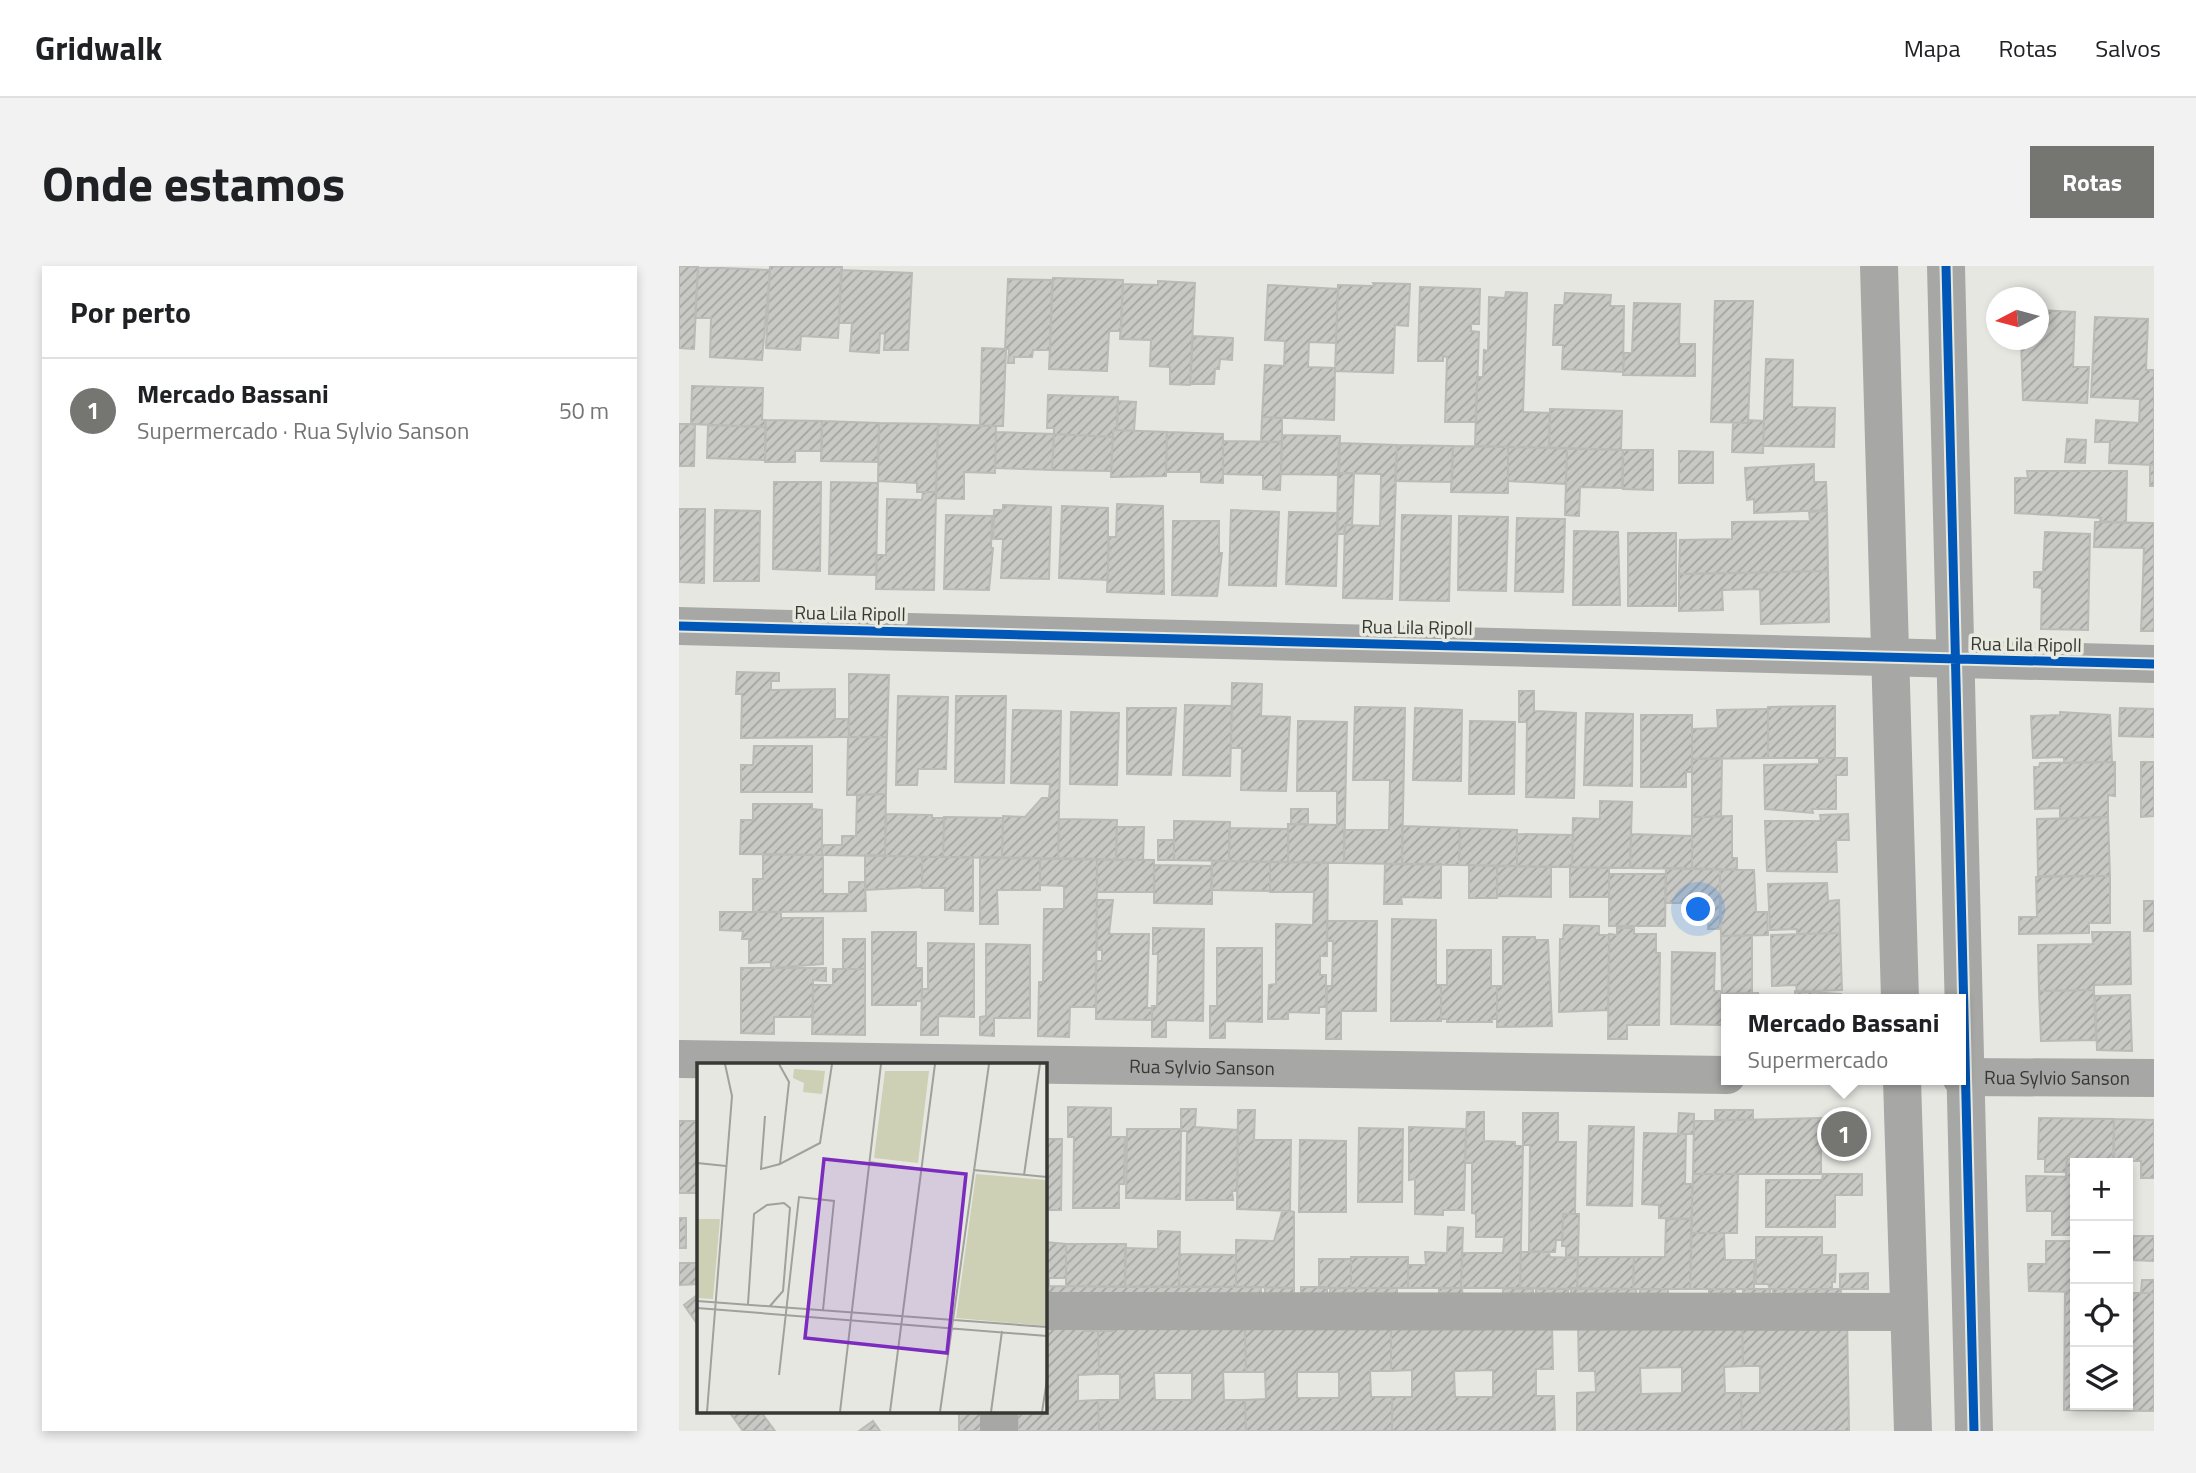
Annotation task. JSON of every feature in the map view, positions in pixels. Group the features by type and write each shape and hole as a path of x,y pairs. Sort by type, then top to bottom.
{"street":[{"path":"1879,266 1900,994"},
{"path":"1946,266 1961,994"},
{"name":"Rua Lila Ripoll","path":"679,626 2154,664"},
{"name":"Rua Sylvio Sanson","path":"679,1059 958,1063"},
{"name":"Rua Sylvio Sanson","path":"1047,1064 1721,1074"},
{"name":"Rua Sylvio Sanson","path":"1966,1077 2154,1078"},
{"path":"1902,1085 1913,1431"},
{"path":"1963,1085 1975,1431"},
{"path":"1047,1311 1909,1312"}],"building":[{"path":"679,266 698,267 694,349 679,348"},
{"path":"770,266 842,267 838,338 801,336 800,350 766,348"},
{"path":"698,267 770,270 762,360 710,357 711,318 695,318"},
{"path":"841,270 912,273 908,350 884,350 885,334 880,333 879,353 850,351 852,323 839,323"},
{"path":"1053,278 1123,280 1121,331 1109,331 1107,371 1049,369"},
{"path":"1008,279 1052,280 1050,350 1033,350 1032,357 1014,357 1014,363 1008,363 1009,349 1005,349"},
{"path":"1158,281 1195,283 1190,385 1170,384 1170,367 1150,366 1151,340 1120,339 1123,284 1158,285"},
{"path":"1373,283 1410,284 1408,326 1395,325 1393,373 1335,371 1338,285 1374,286"},
{"path":"1268,285 1338,289 1336,343 1309,342 1308,367 1335,368 1334,420 1262,417 1265,365 1284,366 1285,341 1265,340"},
{"path":"1420,287 1480,289 1479,324 1471,324 1471,331 1479,332 1476,422 1445,422 1447,357 1443,356 1443,361 1418,361"},
{"path":"1506,292 1527,293 1523,412 1550,413 1549,448 1475,446 1477,377 1483,377 1484,350 1488,351 1489,297 1505,298"},
{"path":"1565,293 1611,295 1610,306 1624,306 1623,372 1562,369 1563,345 1553,345 1555,305 1564,305"},
{"path":"1715,301 1753,301 1748,423 1711,422"},
{"path":"1634,303 1680,304 1679,344 1695,344 1695,376 1623,375 1624,353 1632,353"},
{"path":"2049,311 2075,312 2073,367 2089,367 2087,403 2023,400 2021,350 2049,350"},
{"path":"2095,317 2148,319 2146,370 2154,370 2154,465 2109,463 2110,442 2095,442 2096,420 2139,423 2140,399 2091,397"},
{"path":"1193,336 1233,338 1232,360 1220,359 1219,369 1215,369 1214,384 1190,384"},
{"path":"982,348 1006,349 1003,426 980,426"},
{"path":"1766,359 1793,360 1792,407 1835,408 1834,447 1763,446"},
{"path":"692,386 763,388 762,420 765,420 766,427 691,424"},
{"path":"1048,395 1118,397 1117,430 1113,430 1113,437 1054,434 1054,428 1047,428"},
{"path":"1118,401 1136,402 1134,431 1117,430"},
{"path":"1550,409 1622,411 1621,450 1549,448"},
{"path":"1262,417 1282,418 1282,442 1261,442"},
{"path":"765,420 822,421 822,451 795,451 795,462 765,462"},
{"path":"1748,420 1764,421 1763,453 1732,452 1733,423 1748,423"},
{"path":"822,421 879,423 878,462 821,461"},
{"path":"879,423 938,424 936,492 917,492 917,483 878,481"},
{"path":"679,424 695,424 694,466 679,466"},
{"path":"938,424 996,426 995,473 964,472 964,499 936,498"},
{"path":"708,425 766,427 765,460 707,458"},
{"path":"1113,430 1167,432 1166,476 1111,477"},
{"path":"996,432 1054,434 1052,470 995,468"},
{"path":"1167,432 1223,434 1223,483 1201,482 1201,472 1166,472"},
{"path":"1054,434 1113,437 1111,471 1052,470"},
{"path":"1282,435 1340,436 1339,475 1281,474"},
{"path":"2067,439 2086,440 2085,463 2065,462"},
{"path":"1223,441 1282,442 1280,490 1263,489 1263,475 1223,474"},
{"path":"1339,443 1397,445 1392,599 1343,598 1345,525 1380,526 1381,474 1338,473"},
{"path":"1397,445 1453,446 1452,482 1395,481"},
{"path":"1453,446 1508,447 1508,493 1451,492"},
{"path":"1508,447 1567,448 1566,484 1508,481"},
{"path":"1567,448 1623,450 1622,488 1580,487 1579,516 1565,515"},
{"path":"1623,450 1653,450 1653,490 1623,489"},
{"path":"1679,451 1713,452 1713,483 1679,483"},
{"path":"1814,464 1814,482 1826,482 1827,510 1754,513 1754,499 1747,500 1745,468"},
{"path":"2150,465 2154,465 2154,486 2150,486"},
{"path":"2027,471 2127,471 2126,523 2100,521 2101,518 2015,513 2015,478 2028,478"},
{"path":"1338,473 1354,473 1352,525 1345,525 1344,534 1337,534"},
{"path":"774,482 821,482 820,571 773,569"},
{"path":"831,482 878,483 876,575 829,574"},
{"path":"923,492 936,492 934,590 876,589 877,555 886,555 887,499 922,500"},
{"path":"1117,504 1163,506 1164,594 1107,592 1109,537 1116,537"},
{"path":"1003,505 1051,507 1049,579 1001,578 1003,539 993,539 994,510 1003,510"},
{"path":"1062,506 1108,508 1108,580 1059,578"},
{"path":"679,509 705,509 704,583 679,582"},
{"path":"715,510 760,511 759,581 714,581"},
{"path":"1231,510 1279,512 1276,586 1229,585"},
{"path":"1827,511 1828,571 1679,574 1680,540 1732,539 1732,522 1810,521 1809,512"},
{"path":"1289,512 1338,513 1336,586 1286,584"},
{"path":"946,515 992,516 993,548 989,590 944,589"},
{"path":"1402,515 1451,516 1449,601 1400,600"},
{"path":"1459,516 1508,517 1506,591 1458,590"},
{"path":"1517,518 1565,519 1563,592 1515,591"},
{"path":"1173,521 1219,521 1219,553 1222,553 1217,596 1172,595"},
{"path":"2095,522 2154,523 2154,631 2141,631 2144,548 2094,547"},
{"path":"1574,531 1618,532 1620,605 1573,605"},
{"path":"2045,532 2090,534 2088,630 2041,629 2042,588 2034,587 2034,572 2043,572"},
{"path":"1628,533 1676,533 1676,606 1628,606"},
{"path":"1828,571 1829,622 1761,624 1760,589 1722,590 1723,610 1679,611 1679,574"},
{"path":"737,672 779,673 779,681 771,681 771,690 835,689 835,719 848,719 849,737 741,738 742,694 736,694"},
{"path":"849,674 889,675 887,737 849,737"},
{"path":"1232,683 1262,684 1261,716 1290,717 1286,791 1241,790 1242,748 1231,748"},
{"path":"1519,691 1534,691 1534,711 1576,713 1574,798 1526,797 1527,722 1519,722"},
{"path":"898,696 948,697 946,769 918,769 917,785 896,785"},
{"path":"956,696 1006,696 1004,783 955,782"},
{"path":"1185,705 1232,706 1230,776 1183,775"},
{"path":"1835,706 1835,758 1768,758 1768,707"},
{"path":"1355,707 1405,708 1402,864 1344,863 1344,830 1389,830 1390,780 1353,780"},
{"path":"1127,708 1176,708 1171,775 1127,774"},
{"path":"1415,708 1462,710 1461,781 1413,780"},
{"path":"2120,708 2154,709 2154,737 2119,736"},
{"path":"1768,709 1768,758 1692,759 1692,729 1718,728 1717,710"},
{"path":"1013,710 1061,711 1058,859 1002,858 1003,816 1025,817 1042,798 1049,798 1050,784 1011,783"},
{"path":"1071,712 1119,713 1117,785 1070,784"},
{"path":"2060,712 2110,715 2112,762 2064,763 2064,757 2033,758 2031,716 2060,715"},
{"path":"1586,713 1633,714 1632,786 1584,785"},
{"path":"1641,715 1692,715 1692,772 1686,772 1686,787 1641,787"},
{"path":"1298,721 1347,722 1344,863 1288,862 1288,824 1337,825 1337,791 1297,791"},
{"path":"1470,721 1515,722 1514,794 1469,794"},
{"path":"848,737 887,737 886,794 847,795"},
{"path":"754,746 812,746 812,792 741,792 741,765 753,765"},
{"path":"1722,758 1721,817 1692,817 1692,759"},
{"path":"1819,758 1847,758 1847,775 1836,775 1836,809 1812,809 1813,813 1765,809 1764,765 1819,764"},
{"path":"2115,762 2115,796 2108,795 2108,817 2060,819 2060,808 2035,809 2034,767 2039,767 2040,763"},
{"path":"2141,762 2154,762 2154,816 2141,817"},
{"path":"886,794 885,856 822,855 822,845 842,845 842,836 856,836 857,795"},
{"path":"1600,801 1632,802 1630,868 1572,867 1573,818 1600,819"},
{"path":"753,804 812,804 812,809 822,810 822,855 740,854 741,820 753,820"},
{"path":"1291,809 1308,809 1308,824 1291,824"},
{"path":"886,814 932,815 932,818 944,818 943,857 885,856"},
{"path":"1848,814 1849,840 1836,840 1837,872 1767,871 1765,821 1821,821 1820,815"},
{"path":"1732,816 1732,858 1737,858 1737,870 1692,869 1692,817"},
{"path":"944,817 1003,818 1002,858 943,857"},
{"path":"2108,817 2110,876 2038,876 2037,819"},
{"path":"1059,819 1117,820 1116,860 1058,859"},
{"path":"1174,821 1230,822 1229,861 1174,860"},
{"path":"1402,826 1460,828 1459,865 1402,864"},
{"path":"1117,827 1144,827 1143,860 1116,860"},
{"path":"1229,828 1288,829 1288,862 1229,861"},
{"path":"1460,828 1517,830 1517,866 1459,865"},
{"path":"1517,834 1573,835 1572,867 1517,866"},
{"path":"1631,834 1692,836 1692,869 1630,868"},
{"path":"1158,840 1174,840 1174,860 1158,860"},
{"path":"763,854 823,855 823,894 849,894 849,882 865,882 866,911 753,912 753,879 763,879"},
{"path":"865,855 922,857 922,887 865,890"},
{"path":"922,857 973,857 973,911 945,910 945,888 922,888"},
{"path":"980,857 1040,858 1040,890 997,890 998,924 980,924"},
{"path":"1040,858 1097,859 1096,1007 1070,1007 1069,1037 1038,1036 1039,982 1043,982 1044,909 1064,909 1064,886 1040,885"},
{"path":"1097,859 1154,860 1154,892 1097,892"},
{"path":"1212,861 1270,862 1270,891 1211,890"},
{"path":"1270,862 1328,863 1327,956 1320,956 1320,975 1326,975 1326,1007 1319,1007 1319,1013 1288,1012 1288,1019 1268,1019 1269,985 1276,984 1276,924 1313,925 1314,892 1270,892"},
{"path":"1385,864 1441,864 1441,898 1401,897 1402,904 1384,904"},
{"path":"1154,865 1212,866 1212,904 1154,903"},
{"path":"1469,865 1497,866 1497,898 1469,898"},
{"path":"1497,866 1551,867 1551,897 1497,896"},
{"path":"1570,867 1609,868 1609,897 1570,897"},
{"path":"1666,868 1720,869 1720,929 1708,929 1709,903 1665,903"},
{"path":"1720,869 1754,870 1756,912 1767,912 1768,935 1721,936"},
{"path":"1609,874 1666,874 1665,926 1609,926"},
{"path":"2110,876 2110,923 2089,923 2089,933 2019,934 2019,917 2037,917 2036,877"},
{"path":"1827,883 1828,901 1839,900 1840,933 1797,934 1797,929 1770,930 1768,884"},
{"path":"1097,900 1113,900 1109,934 1149,934 1147,1008 1152,1008 1152,1020 1096,1019 1096,961 1102,961 1102,950 1097,950"},
{"path":"2144,901 2154,901 2154,931 2144,931"},
{"path":"720,912 781,912 781,918 823,918 823,964 771,968 771,962 749,963 749,939 742,939 743,931 720,930"},
{"path":"1392,919 1436,920 1436,985 1441,985 1441,1021 1391,1021"},
{"path":"1327,921 1377,921 1376,1011 1341,1011 1341,1039 1326,1039 1327,986 1332,986 1333,941 1327,940"},
{"path":"1564,925 1599,926 1599,935 1609,935 1608,1010 1559,1012 1560,939 1563,939"},
{"path":"1153,928 1204,929 1203,1021 1166,1020 1166,1037 1152,1037 1152,1006 1157,1006 1158,954 1153,954"},
{"path":"1617,928 1634,928 1634,934 1656,934 1656,953 1660,953 1659,1025 1627,1025 1627,1039 1608,1039 1609,934 1617,935"},
{"path":"872,932 916,932 916,968 922,968 922,1001 916,1001 916,1005 872,1005"},
{"path":"2092,932 2130,932 2131,984 2094,985 2094,990 2039,991 2038,945 2093,944"},
{"path":"1840,933 1842,990 1797,992 1796,985 1772,986 1771,935"},
{"path":"1752,935 1752,993 1722,994 1721,936"},
{"path":"1503,937 1535,937 1535,940 1548,940 1552,1026 1497,1027 1497,986 1503,986"},
{"path":"843,939 865,939 865,969 843,969"},
{"path":"928,943 974,944 974,1017 938,1016 938,1035 921,1035 922,989 928,989"},
{"path":"986,944 1030,945 1030,1018 994,1018 994,1036 980,1035 980,1017 986,1016"},
{"path":"1217,948 1262,948 1262,1022 1225,1021 1225,1038 1210,1038 1210,1006 1217,1006"},
{"path":"1447,950 1491,950 1491,986 1497,986 1497,1019 1491,1019 1492,1022 1447,1022 1447,1019 1441,1019 1441,985 1447,985"},
{"path":"1672,952 1715,953 1714,991 1721,991 1721,1025 1671,1024"},
{"path":"741,968 826,968 826,981 813,980 813,1017 774,1017 774,1034 741,1033"},
{"path":"833,969 865,969 865,1035 812,1034 813,985 833,985"},
{"path":"2094,990 2096,1040 2041,1041 2039,991"},
{"path":"1795,991 1841,994 1795,994"},
{"path":"2130,995 2132,1051 2097,1050 2095,996"},
{"path":"1068,1107 1111,1108 1111,1137 1125,1137 1124,1184 1119,1184 1119,1208 1073,1208 1074,1137 1068,1137"},
{"path":"1181,1109 1196,1109 1195,1127 1238,1130 1237,1191 1232,1191 1233,1200 1186,1200 1187,1131 1181,1131"},
{"path":"1238,1110 1255,1110 1254,1140 1291,1140 1290,1211 1237,1209"},
{"path":"1715,1110 1753,1110 1753,1120 1715,1120"},
{"path":"1467,1112 1484,1112 1484,1141 1515,1142 1515,1146 1523,1145 1520,1288 1461,1288 1462,1253 1503,1253 1504,1237 1476,1237 1476,1214 1472,1213 1472,1163 1465,1163"},
{"path":"1523,1113 1558,1113 1558,1142 1576,1142 1575,1214 1563,1214 1562,1240 1556,1240 1555,1252 1529,1251 1530,1145 1523,1145"},
{"path":"1679,1113 1694,1114 1694,1134 1678,1134"},
{"path":"1821,1118 1821,1174 1693,1174 1694,1121"},
{"path":"2039,1118 2114,1119 2114,1158 2070,1158 2067,1159 2066,1172 2045,1172 2045,1159 2038,1159"},
{"path":"2114,1119 2154,1120 2154,1178 2141,1178 2141,1161 2133,1161 2133,1158 2113,1158"},
{"path":"679,1121 697,1121 697,1193 679,1193"},
{"path":"1589,1126 1634,1127 1632,1206 1587,1205"},
{"path":"1409,1127 1466,1129 1464,1210 1443,1210 1443,1215 1415,1214 1415,1179 1409,1180"},
{"path":"1359,1128 1403,1129 1402,1202 1358,1202"},
{"path":"1127,1129 1181,1129 1180,1199 1126,1198"},
{"path":"1644,1133 1686,1134 1685,1184 1692,1184 1692,1219 1659,1218 1659,1205 1642,1204"},
{"path":"1047,1139 1062,1139 1061,1210 1047,1210"},
{"path":"1300,1140 1346,1141 1346,1212 1299,1212"},
{"path":"2067,1159 2070,1159 2070,1177 2066,1177"},
{"path":"1693,1174 1738,1174 1737,1233 1691,1233"},
{"path":"1823,1174 1862,1174 1862,1195 1835,1195 1835,1227 1766,1227 1766,1180 1822,1180"},
{"path":"2026,1176 2070,1177 2070,1235 2052,1235 2052,1211 2027,1211"},
{"path":"1282,1212 1294,1212 1294,1288 1236,1287 1236,1240 1274,1241"},
{"path":"1563,1214 1579,1214 1578,1258 1566,1257 1566,1246 1562,1246"},
{"path":"679,1218 686,1218 686,1248 679,1248"},
{"path":"1666,1219 1692,1219 1690,1289 1633,1289 1634,1257 1665,1257"},
{"path":"1448,1227 1463,1228 1461,1288 1408,1288 1408,1265 1426,1265 1425,1252 1447,1253"},
{"path":"1158,1231 1180,1232 1179,1287 1125,1287 1125,1248 1158,1249"},
{"path":"1691,1233 1724,1233 1725,1260 1754,1260 1754,1289 1690,1289"},
{"path":"2133,1236 2154,1236 2154,1261 2133,1260"},
{"path":"1756,1237 1822,1237 1822,1255 1836,1255 1835,1282 1832,1282 1832,1289 1770,1289 1768,1284 1756,1284"},
{"path":"2046,1241 2070,1241 2070,1292 2029,1291 2028,1264 2046,1264"},
{"path":"1047,1242 1066,1244 1066,1278 1049,1278 1049,1286"},
{"path":"1066,1244 1126,1244 1125,1287 1066,1286"},
{"path":"1521,1252 1549,1252 1550,1257 1578,1258 1577,1289 1520,1288"},
{"path":"1179,1254 1236,1255 1236,1287 1179,1287"},
{"path":"1351,1257 1408,1257 1408,1288 1351,1288"},
{"path":"1578,1257 1634,1257 1633,1289 1577,1289"},
{"path":"1319,1259 1351,1259 1351,1288 1319,1288"},
{"path":"679,1263 697,1263 697,1284 679,1285"},
{"path":"1868,1273 1868,1289 1840,1289 1840,1274"},
{"path":"2142,1280 2154,1280 2154,1293 2141,1293"},
{"path":"1047,1286 1261,1287 1261,1302 1047,1301"},
{"path":"1265,1287 1294,1288 1294,1304 1265,1303"},
{"path":"1301,1287 1327,1287 1327,1301 1301,1301"},
{"path":"1330,1288 1397,1288 1397,1301 1330,1301"},
{"path":"1439,1288 1462,1288 1463,1302 1439,1301"},
{"path":"1503,1288 1533,1289 1533,1302 1503,1302"},
{"path":"1571,1288 1636,1289 1637,1303 1571,1303"},
{"path":"1536,1289 1568,1289 1568,1304 1536,1304"},
{"path":"1640,1289 1668,1289 1668,1302 1640,1302"},
{"path":"1709,1289 1735,1289 1736,1303 1709,1303"},
{"path":"1743,1289 1770,1289 1770,1303 1743,1303"},
{"path":"1773,1289 1841,1289 1840,1302 1773,1303"},
{"path":"2065,1292 2070,1292 2070,1410 2133,1410 2133,1293 2154,1293 2154,1411 2064,1410"},
{"path":"697,1295 697,1324 684,1305"},
{"path":"1847,1317 1849,1431 1742,1431 1741,1393 1760,1393 1760,1366 1743,1366 1742,1324"},
{"path":"1742,1324 1743,1366 1724,1367 1725,1393 1741,1393 1742,1431 1577,1431 1577,1393 1596,1392 1595,1371 1579,1371 1578,1326","holes":["1682,1367 1682,1393 1641,1394 1640,1368"]},
{"path":"1114,1325 1245,1329 1246,1372 1223,1372 1224,1400 1245,1400 1246,1431 1099,1431 1098,1400 1120,1400 1120,1374 1099,1374 1098,1331 1114,1331","holes":["1154,1373 1192,1373 1192,1400 1155,1400"]},
{"path":"1047,1326 1084,1326 1084,1331 1098,1331 1099,1374 1078,1375 1078,1401 1098,1400 1099,1431 1018,1431 1017,1414 1047,1414"},
{"path":"1552,1326 1553,1369 1536,1369 1536,1396 1554,1396 1555,1431 1392,1431 1392,1397 1412,1397 1412,1370 1391,1371 1391,1327","holes":["1493,1370 1493,1397 1455,1397 1454,1371"]},
{"path":"1391,1327 1391,1371 1370,1371 1371,1397 1392,1397 1392,1431 1246,1431 1245,1400 1266,1399 1265,1372 1246,1372 1245,1329","holes":["1297,1372 1339,1372 1339,1398 1297,1398"]},
{"path":"731,1414 762,1414 775,1431 743,1431"},
{"path":"959,1414 993,1414 993,1431 959,1431"},
{"path":"873,1421 880,1431 859,1431"}],"cycle path":[{"path":"1946,266 1963,994"},
{"path":"679,626 2154,664"},
{"path":"1966,1085 1974,1431"}],"place":[{"name":"Mercado Bassani","path":"1844,1134"}]}
